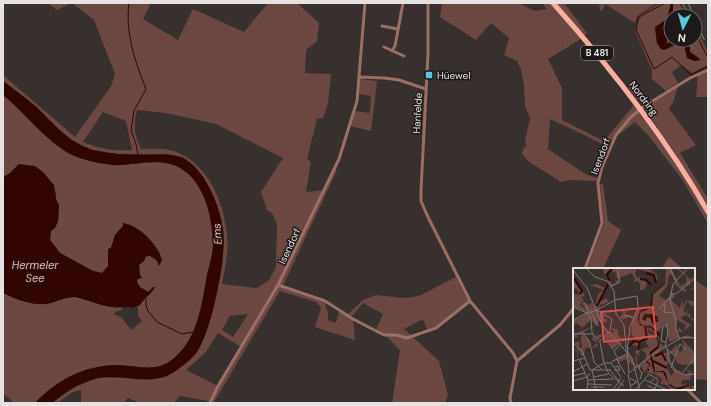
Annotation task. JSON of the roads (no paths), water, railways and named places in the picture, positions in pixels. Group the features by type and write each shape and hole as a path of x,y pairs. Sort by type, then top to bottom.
{"main road":[{"name":"Nordring","path":"553,3 589,44 645,114 683,170 708,212"}],"street":[{"name":"Isendorf","path":"210,403 218,386 278,285 339,159 357,106 365,3"},
{"path":"392,51 395,46 403,3"},
{"name":"Hanfelde","path":"428,3 428,53 421,200 470,301"},
{"path":"382,26 398,29"},
{"path":"384,47 404,56"},
{"name":"Isendorf","path":"585,268 602,223 598,183 602,167 616,135 630,118 643,107 690,78 708,70"},
{"path":"359,77 392,79 426,89"},
{"path":"278,285 325,301 353,319 384,335 396,335 407,338 436,328 470,301 513,352 516,361 510,398 511,403"},
{"path":"516,361 560,325 573,309"},
{"path":"688,390 701,403"}],"water":[{"path":"671,3 673,3 673,8 670,8"},
{"path":"663,22 663,48 668,48 664,50 661,49 657,43 655,27"},
{"path":"685,48 690,48 690,52 701,60 694,61 687,58"},
{"name":"Ems","path":"3,81 32,104 76,143 93,150 112,153 180,157 193,165 210,188 217,204 223,229 224,241 223,257 213,311 203,342 195,355 188,362 167,376 148,380 119,377 98,378 73,388 52,402 35,403 62,381 81,371 115,365 145,368 166,364 173,359 188,342 198,321 212,253 213,235 206,202 196,182 189,174 180,168 166,163 151,162 111,165 87,160 67,152 47,137 3,95"},
{"name":"Hermeler See","path":"19,164 35,166 43,172 54,185 56,199 59,205 58,221 55,228 51,231 50,240 60,253 93,271 102,273 108,266 108,249 111,248 115,235 123,226 123,223 136,228 152,242 162,260 159,266 156,259 146,256 144,261 139,265 140,275 142,278 137,279 137,282 140,287 148,292 155,287 140,305 134,307 133,309 131,307 113,307 75,297 65,298 51,303 38,304 20,300 3,293 3,177 9,174"}],"waterway":[{"path":"129,3 128,25 132,47 146,89 134,111 131,130 138,155"},
{"path":"665,3 639,17 636,30 654,69 672,57 691,75 708,66"},
{"path":"680,3 683,8"},
{"path":"703,48 708,58"},
{"path":"146,299 148,311 157,322 182,334 193,332"}],"railway":[{"path":"688,3 690,8"},
{"path":"703,37 708,47"}],"place":[{"name":"Hüewel","path":"429,75"}]}
